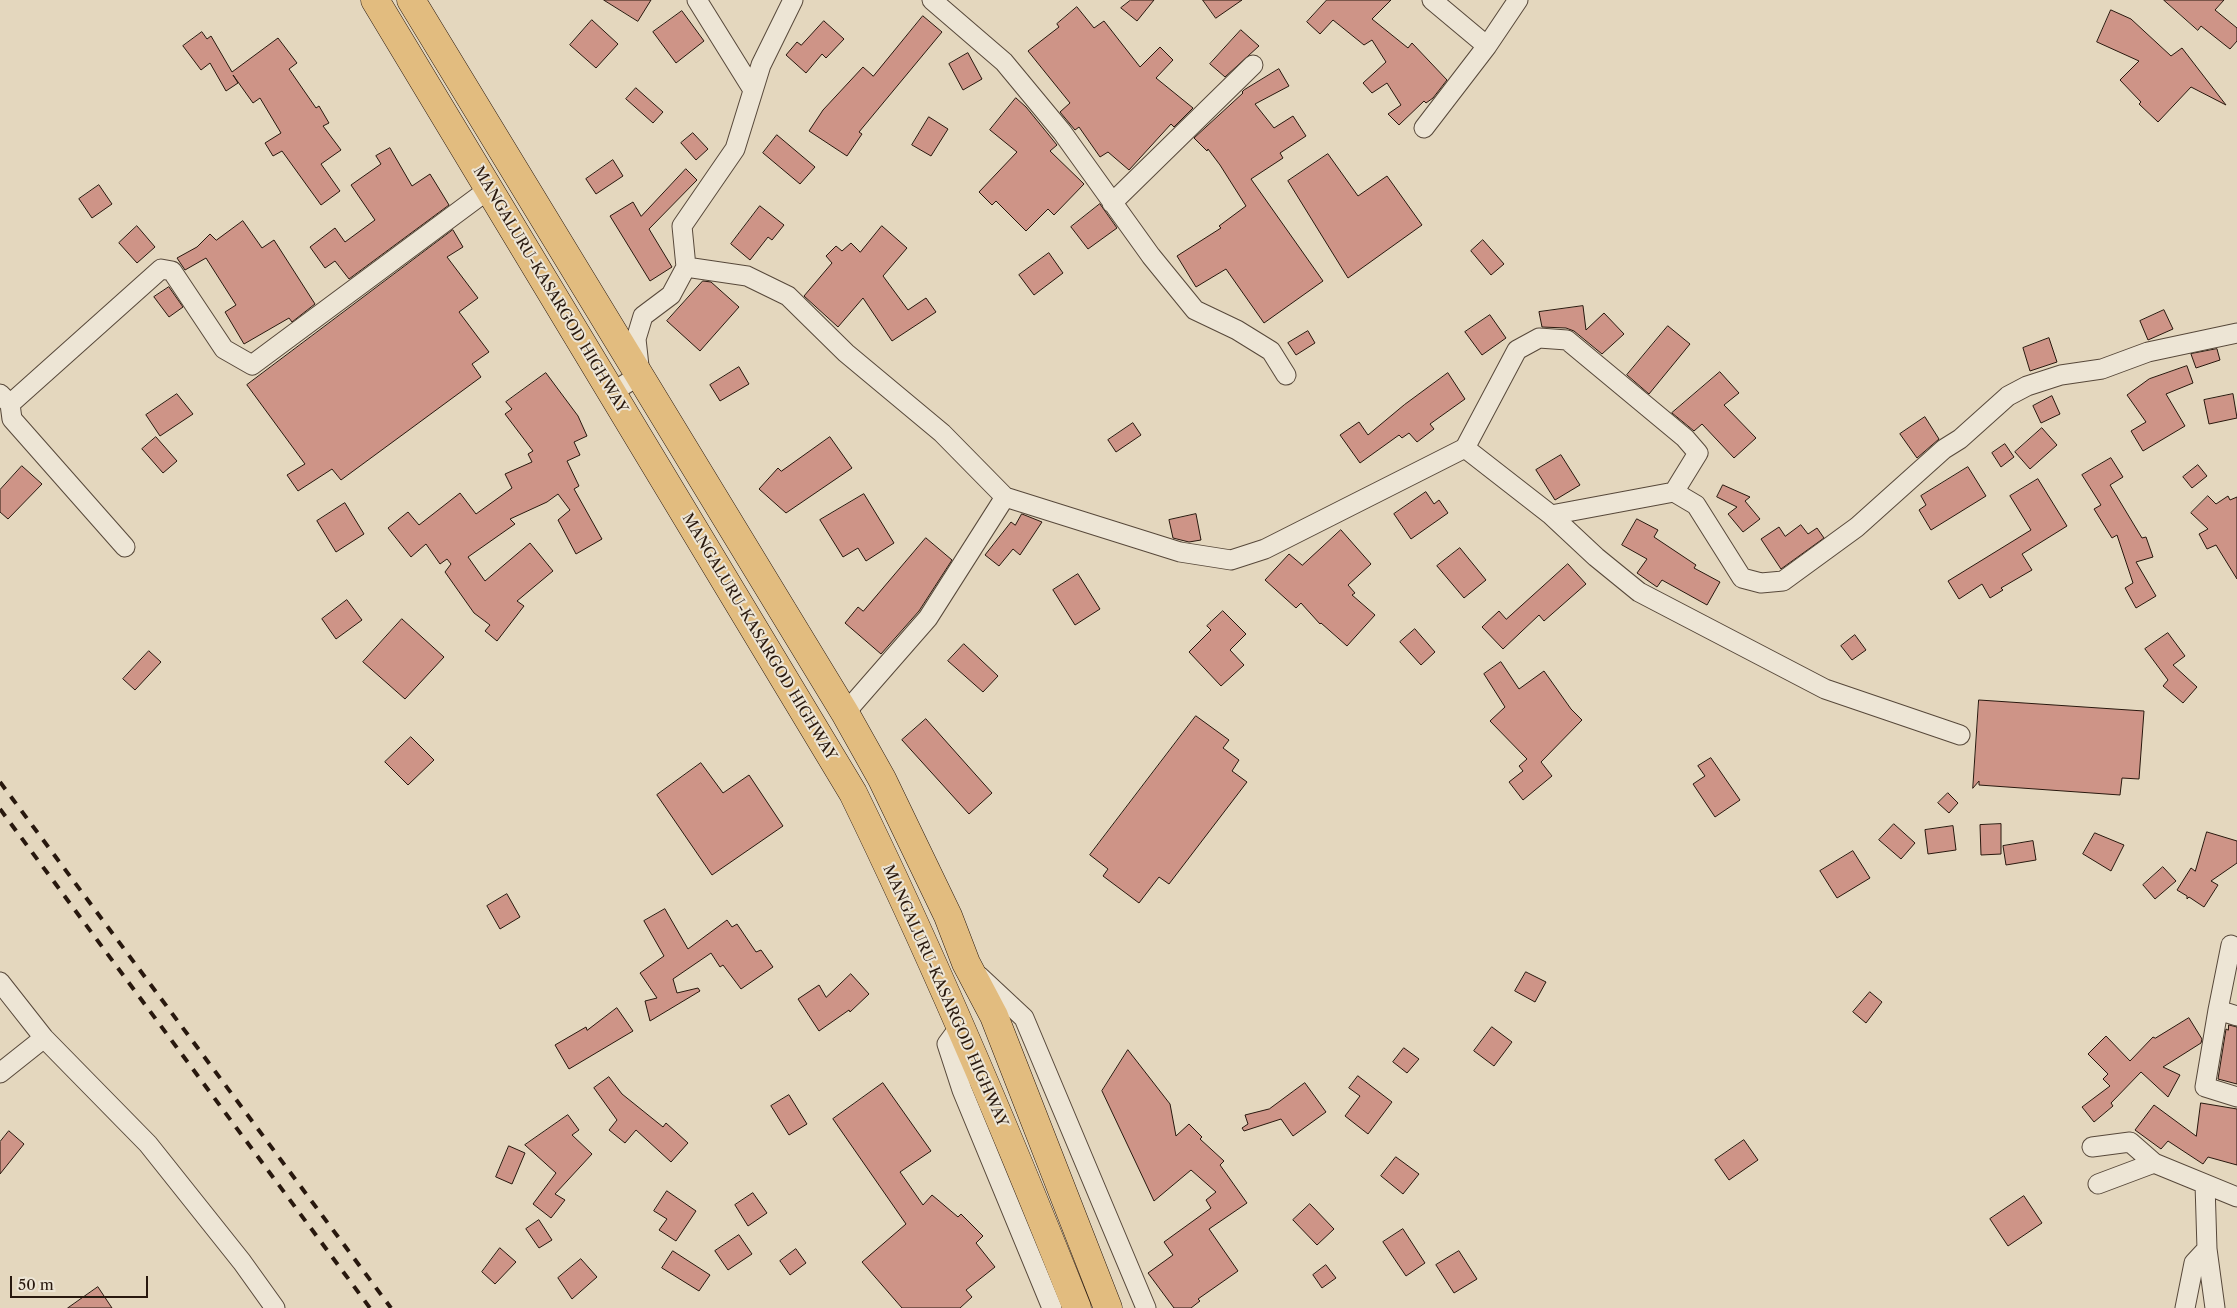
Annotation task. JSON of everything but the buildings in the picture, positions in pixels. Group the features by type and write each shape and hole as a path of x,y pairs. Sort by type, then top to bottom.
{"highway":[{"name":"MANGALURU-KASARGOD HIGHWAY","path":"375,0 853,793 903,896 961,1025 1031,1191 1077,1308"},
{"name":"MANGALURU-KASARGOD HIGHWAY","path":"411,0 845,713 882,779 944,908 966,963 994,1016 1108,1308"}],"street":[{"path":"697,0 753,90"},
{"path":"611,393 640,375 636,339 643,316 671,296 686,267 682,226 734,148 761,65 793,0"},
{"path":"932,0 1004,62 1062,132 1151,256 1196,310 1237,330 1272,351 1286,375"},
{"path":"1432,0 1488,46"},
{"path":"1424,128 1488,46 1518,0"},
{"path":"1112,203 1253,65"},
{"path":"125,547 12,419 5,398 161,269 172,271 224,349 252,365 489,189"},
{"path":"686,267 747,276 788,296 846,353 942,433 1005,497 1180,552 1231,560 1266,549 1465,448 1517,350 1539,338 1567,340 1685,438 1698,453 1674,492"},
{"path":"1551,515 1674,492 1696,505 1742,578 1761,583 1783,581 1857,528 1944,449 1960,439 2008,396 2027,386 2061,375 2102,369 2148,352 2237,333"},
{"path":"1465,448 1488,468 1551,515 1596,557 1639,592 1825,688 1960,735"},
{"path":"845,713 928,618 1005,497"},
{"path":"2231,945 2205,1087 2237,1097"},
{"path":"966,963 1024,1018 1146,1308"},
{"path":"0,982 44,1038 148,1144 242,1262 275,1308"},
{"path":"2218,1010 2237,1016"},
{"path":"961,1025 947,1044 962,1090 1052,1308"},
{"path":"0,1073 44,1038"},
{"path":"2092,1147 2130,1142 2154,1163 2237,1197"},
{"path":"2098,1184 2154,1163"},
{"path":"2205,1184 2207,1249 2215,1308"},
{"path":"2185,1308 2194,1264 2207,1249"}],"railway":[{"path":"0,782 391,1308"},
{"path":"0,809 370,1308"}]}
